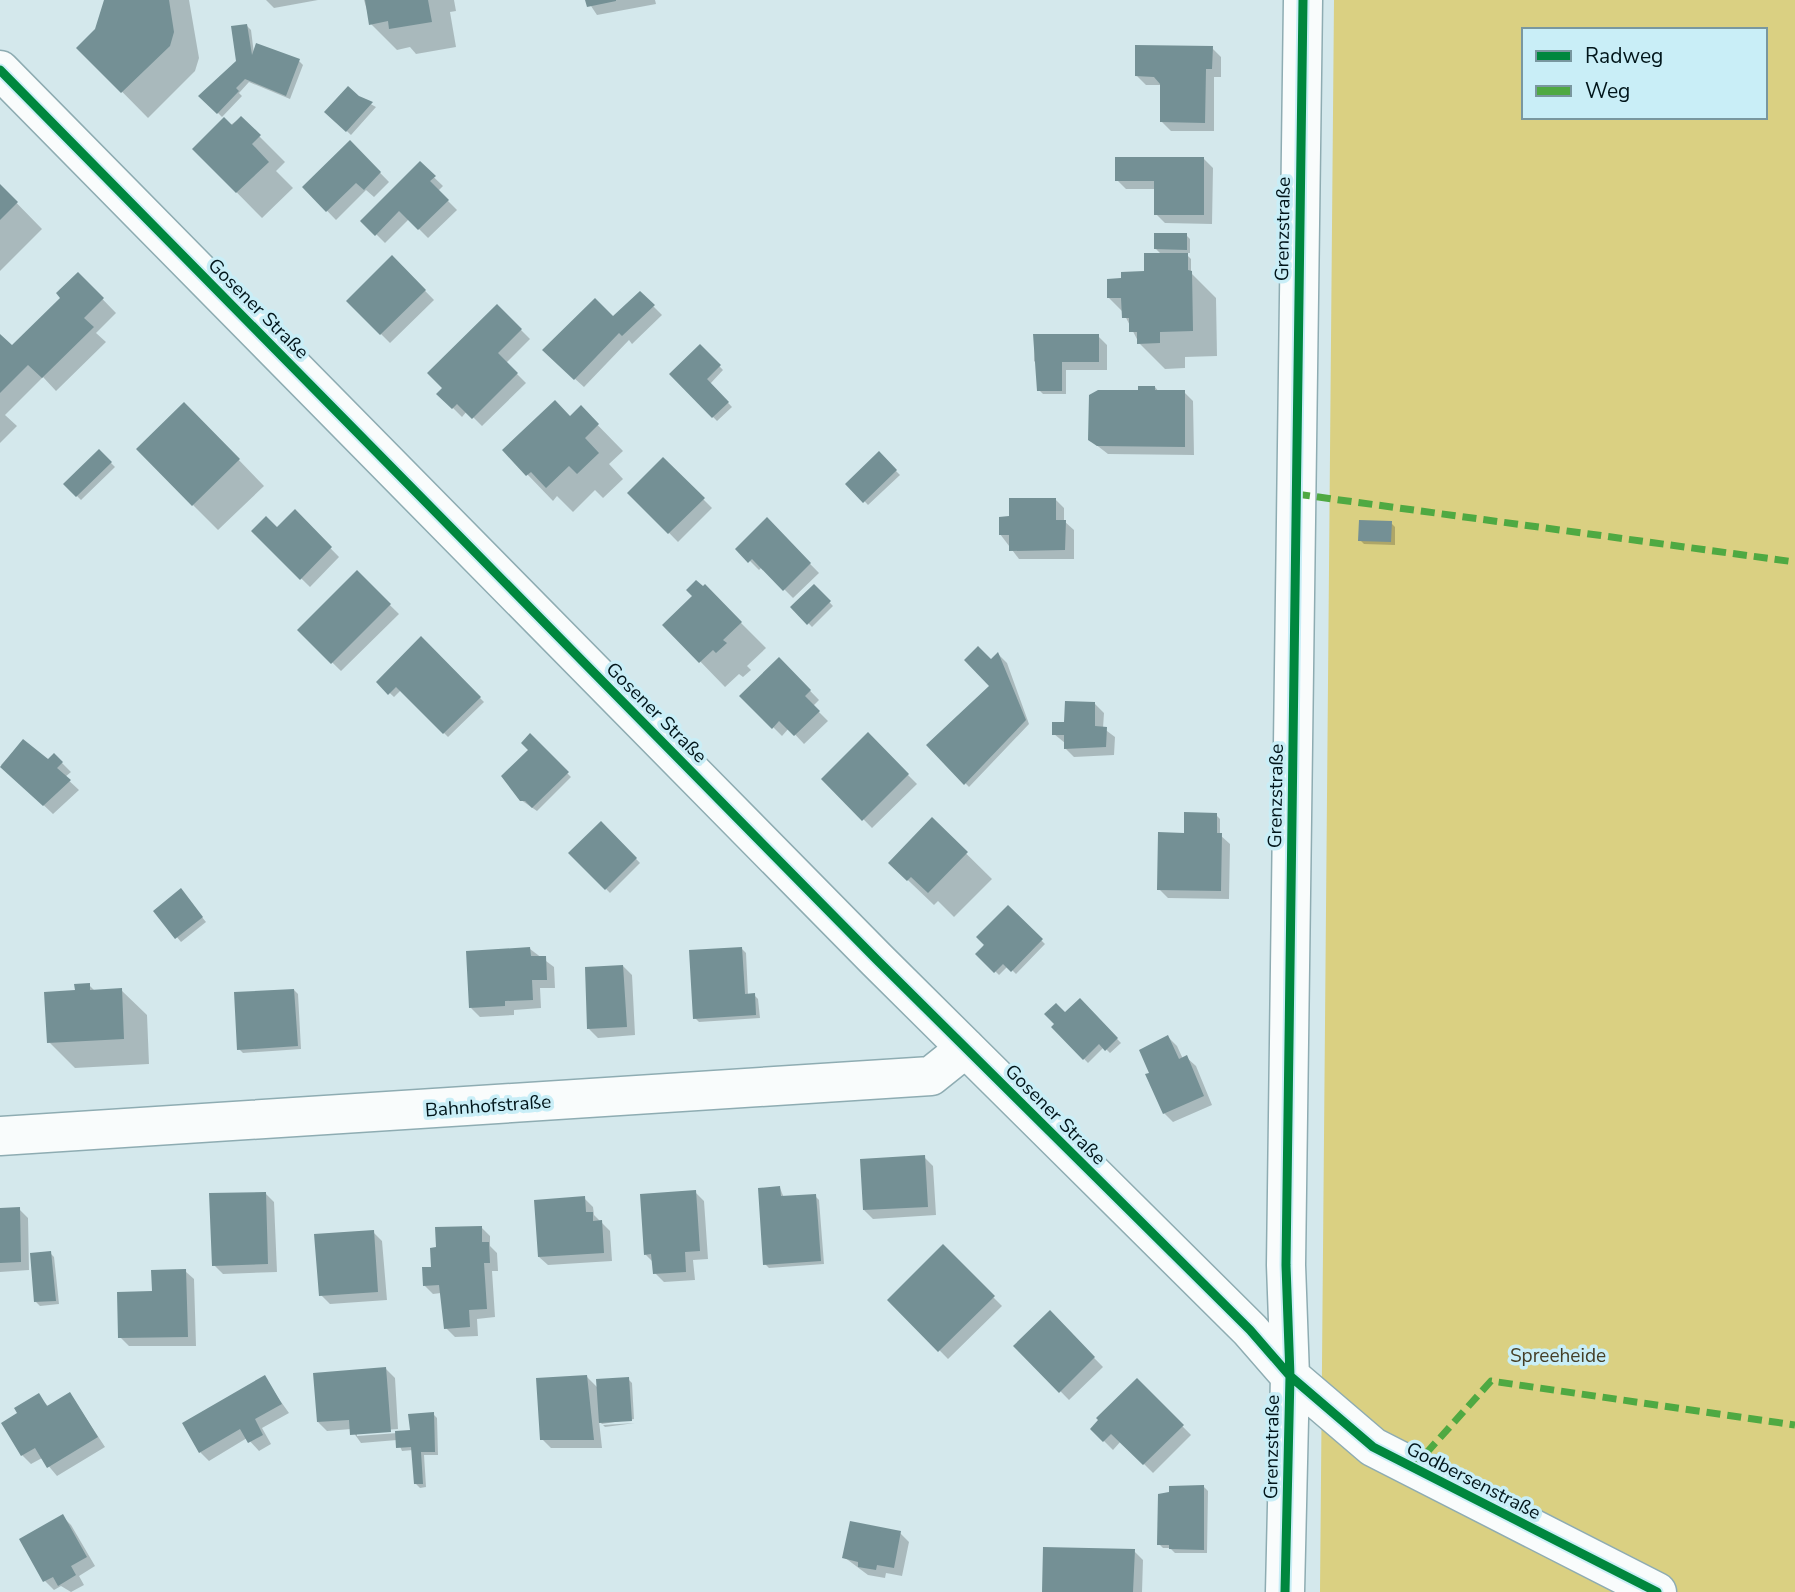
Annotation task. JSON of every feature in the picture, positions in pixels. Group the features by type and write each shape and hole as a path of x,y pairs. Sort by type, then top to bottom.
{"street":[{"name":"Grenzstraße","path":"1285,1592 1290,1376 1286,1265 1303,0"},
{"name":"Gosener Straße","path":"0,70 966,1048 1250,1330 1290,1376"},
{"name":"Bahnhofstraße","path":"0,1136 931,1076 966,1048"},
{"name":"Godbersenstraße","path":"1290,1376 1373,1447 1657,1592"}],"green space":[{"name":"Spreeheide","path":"1334,0 1795,0 1795,1592 1320,1592"}],"building":[{"path":"104,0 169,0 174,32 170,46 121,93 76,48 95,29"},
{"path":"365,0 428,0 432,22 389,29 388,21 369,25"},
{"path":"585,0 616,0 616,1 587,7"},
{"path":"247,24 252,55 256,43 300,59 286,96 245,79 236,88 239,91 217,114 198,96 236,61 231,26"},
{"path":"1135,45 1213,46 1212,69 1206,69 1205,123 1160,122 1160,84 1154,77 1135,76"},
{"path":"348,86 359,96 373,102 346,132 324,112"},
{"path":"241,116 261,135 252,144 269,162 236,193 192,149 224,117 232,125"},
{"path":"350,140 381,172 364,190 356,183 326,212 302,187"},
{"path":"1115,157 1204,157 1204,215 1154,215 1154,181 1115,181"},
{"path":"420,161 436,176 430,181 449,200 418,230 399,211 375,236 360,221"},
{"path":"0,184 18,202 0,220"},
{"path":"1154,233 1187,233 1187,250 1154,249"},
{"path":"1144,253 1188,253 1188,270 1192,271 1193,331 1160,332 1160,343 1137,344 1137,332 1129,332 1129,318 1122,318 1121,298 1107,298 1107,279 1121,278 1121,272 1144,271"},
{"path":"392,255 426,290 380,335 346,301"},
{"path":"78,272 104,298 84,318 94,327 42,378 28,365 0,393 0,334 12,345 60,298 56,293"},
{"path":"640,291 655,305 622,336 619,333 574,380 542,350 595,298 613,316"},
{"path":"497,304 522,329 498,353 518,373 472,419 457,404 452,409 436,394 442,388 427,373"},
{"path":"1033,334 1099,334 1099,362 1062,362 1062,391 1037,391"},
{"path":"700,344 721,365 707,379 729,402 712,418 669,374"},
{"path":"1138,386 1155,386 1155,390 1185,390 1185,447 1097,446 1088,440 1089,395 1098,390 1138,390"},
{"path":"555,400 570,416 581,405 599,424 585,438 599,453 577,474 569,466 546,488 531,472 526,476 502,450"},
{"path":"184,402 240,459 192,506 136,449"},
{"path":"99,449 112,462 76,497 63,484"},
{"path":"879,451 897,470 863,503 845,484"},
{"path":"663,457 705,498 668,534 627,493"},
{"path":"1009,498 1056,498 1056,520 1066,520 1065,550 1009,551 1009,535 999,535 999,517 1009,516"},
{"path":"295,509 332,547 300,580 251,531 266,516 277,527"},
{"path":"767,517 811,563 783,591 752,559 748,563 735,549"},
{"path":"1359,520 1392,521 1391,542 1358,541"},
{"path":"357,570 391,604 331,664 297,630"},
{"path":"696,580 703,586 705,584 742,622 723,640 727,643 716,653 713,650 699,663 662,625 692,596 686,590"},
{"path":"814,584 831,601 807,625 790,607"},
{"path":"421,636 481,697 443,734 396,687 388,695 376,682"},
{"path":"978,646 991,659 998,652 1026,720 964,785 926,745 989,686 964,660"},
{"path":"779,657 811,690 805,696 820,711 794,736 779,721 772,729 739,696"},
{"path":"1065,701 1095,702 1095,726 1107,727 1106,747 1064,749 1064,735 1052,735 1052,722 1064,722"},
{"path":"868,732 909,774 862,821 821,779"},
{"path":"530,733 569,772 532,808 525,801 520,801 501,776 528,750 521,743"},
{"path":"23,739 48,759 54,753 63,762 57,768 71,780 43,806 0,767"},
{"path":"1184,812 1217,813 1217,833 1222,833 1221,891 1157,890 1158,832 1184,833"},
{"path":"932,817 968,852 928,893 911,877 907,881 888,863"},
{"path":"601,821 637,858 605,890 568,853"},
{"path":"181,888 203,917 175,939 153,911"},
{"path":"1008,905 1043,939 1011,972 1003,964 994,973 975,954 984,945 976,937"},
{"path":"530,947 531,956 546,956 547,980 532,980 533,1000 505,1001 505,1006 469,1008 466,951"},
{"path":"742,947 745,994 755,993 756,1015 693,1019 689,950"},
{"path":"623,965 627,1027 587,1029 585,967"},
{"path":"90,983 90,990 122,988 124,1039 47,1043 44,992 75,990 74,984"},
{"path":"294,989 298,1046 237,1050 234,992"},
{"path":"1080,998 1118,1038 1105,1051 1099,1044 1083,1060 1051,1027 1054,1024 1044,1014 1056,1003 1065,1012"},
{"path":"1168,1035 1179,1059 1187,1055 1204,1096 1163,1114 1145,1074 1149,1073 1139,1050"},
{"path":"925,1155 928,1207 863,1210 860,1159"},
{"path":"780,1186 781,1196 816,1194 821,1261 763,1265 758,1188"},
{"path":"696,1190 700,1251 685,1252 686,1272 653,1274 651,1254 644,1255 640,1194"},
{"path":"266,1192 268,1264 212,1266 209,1193"},
{"path":"585,1196 586,1212 593,1212 593,1221 602,1220 604,1253 538,1257 534,1200"},
{"path":"20,1207 21,1262 0,1263 0,1208"},
{"path":"482,1226 482,1242 489,1242 490,1263 484,1263 487,1309 469,1310 470,1327 444,1329 439,1285 423,1286 422,1267 431,1267 430,1248 436,1247 435,1227"},
{"path":"374,1230 378,1292 319,1296 314,1234"},
{"path":"943,1244 995,1296 938,1352 887,1300"},
{"path":"51,1251 56,1301 34,1302 30,1253"},
{"path":"186,1269 188,1337 118,1338 117,1292 152,1291 151,1270"},
{"path":"1050,1310 1095,1357 1059,1393 1013,1346"},
{"path":"386,1367 391,1432 350,1435 349,1420 317,1422 313,1373"},
{"path":"265,1375 282,1404 255,1419 263,1435 248,1443 240,1429 199,1453 182,1423"},
{"path":"587,1375 594,1440 540,1440 536,1378"},
{"path":"629,1377 632,1421 599,1423 596,1379"},
{"path":"1137,1378 1184,1425 1143,1465 1111,1434 1103,1442 1090,1429 1098,1420 1096,1418"},
{"path":"70,1392 98,1437 47,1468 35,1448 21,1456 1,1423 17,1413 14,1408 39,1393 47,1406"},
{"path":"434,1412 435,1452 421,1452 423,1484 414,1484 411,1447 396,1448 395,1431 410,1430 408,1414"},
{"path":"1204,1485 1204,1550 1169,1549 1169,1545 1157,1545 1158,1494 1169,1492 1169,1486"},
{"path":"63,1514 87,1557 71,1566 76,1575 58,1586 53,1577 43,1582 19,1539"},
{"path":"850,1521 901,1531 894,1568 877,1565 876,1570 858,1567 858,1562 842,1558"},
{"path":"1043,1547 1135,1549 1133,1592 1042,1592"}],"marked path":[{"path":"1296,494 1795,562"},
{"path":"1412,1469 1491,1381 1795,1425"}],"cycle path":[{"path":"1285,1592 1290,1376 1286,1265 1303,0"},
{"path":"0,70 877,960 1250,1330 1290,1376 1373,1447 1657,1592"}]}
